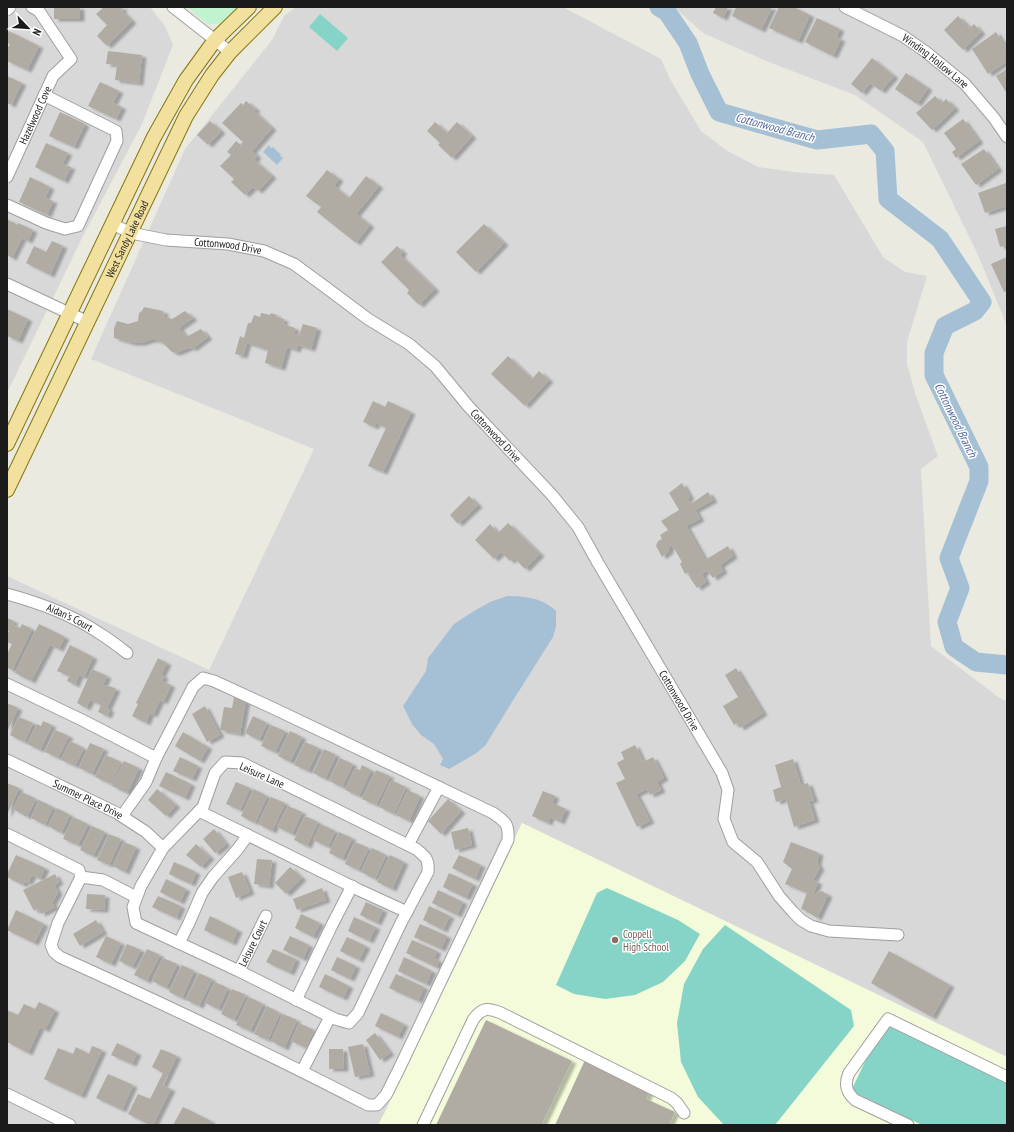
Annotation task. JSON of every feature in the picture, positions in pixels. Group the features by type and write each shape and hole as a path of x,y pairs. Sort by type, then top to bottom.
{"main road":[{"name":"West Sandy Lake Road","path":"7,444 154,137 186,80 215,40 249,7"},
{"name":"West Sandy Lake Road","path":"7,490 186,116 212,75 230,52 275,7"}],"street":[{"path":"7,10 10,7"},
{"name":"Hazelwood Cove","path":"7,177 53,76 71,59 39,11 32,7"},
{"path":"173,7 230,52"},
{"name":"Winding Hollow Lane","path":"846,7 903,36 926,52 965,84 1007,136"},
{"path":"7,205 46,223 65,229 78,226 117,142 116,131 44,95"},
{"name":"Cottonwood Drive","path":"112,224 131,233 166,240 228,244 264,251 294,264 368,319 409,344 435,366 469,407 552,495 578,527 598,564 722,773 728,790 724,819 733,842 757,862 779,896 801,920 811,926 829,931 898,935"},
{"path":"7,284 88,322"},
{"name":"Aidan's Court","path":"7,594 44,605 76,620 99,633 127,653"},
{"path":"7,834 79,870 81,877 58,922 51,945 57,955 144,994 302,1070 368,1104 377,1105 386,1094 399,1069 508,840 508,830 504,820 493,813 277,710 214,681 203,678 193,687 156,758 146,782 122,816"},
{"path":"7,684 156,758"},
{"name":"Summer Place Drive","path":"7,760 118,813 146,832 163,848"},
{"name":"Leisure Lane","path":"225,762 242,763 416,849 426,856 428,872 358,1014 348,1023 330,1017 239,971 136,923 133,907 141,886 163,848 200,811 203,807 215,773 225,762"},
{"path":"408,845 438,787"},
{"path":"200,811 407,912"},
{"path":"179,944 190,923 202,893 213,877 248,835"},
{"path":"81,877 103,880 136,897"},
{"path":"296,1000 352,886"},
{"name":"Leisure Court","path":"239,971 266,916"},
{"path":"423,1125 473,1020 477,1013 484,1009 501,1013 671,1098 677,1102 684,1113"},
{"path":"302,1070 330,1017"},
{"path":"908,1125 855,1100 851,1096 846,1085 849,1073 888,1019 1007,1077"},
{"path":"7,1094 70,1125"}],"shaded area":[{"path":"7,7 150,7 165,26 173,45 142,124 82,238 7,393"},
{"path":"187,7 238,7 220,24 207,24"},
{"path":"296,7 563,7 661,59 670,79 701,131 726,150 758,167 793,172 834,175 883,257 905,272 927,276 907,342 907,364 916,396 938,456 921,469 931,646 1001,699 1007,701 1007,1057 522,823 378,1125 7,1125 7,576 209,670 314,449 91,359 185,149 272,40 284,16"},
{"path":"674,7 1007,7 1007,326 978,255 923,142 855,95 766,61 703,33"},
{"path":"320,14 348,38 337,51 309,27"},
{"path":"269,145 271,148 273,147 283,158 277,165 263,152"},
{"path":"507,596 540,601 556,611 556,627 553,637 485,746 475,754 449,769 440,765 443,759 434,744 421,735 412,724 403,706 426,671 428,658 454,624 490,602"},
{"name":"Coppell High School","path":"522,823 1007,1057 1007,1125 378,1125"},
{"path":"607,888 678,920 700,934 685,961 663,982 635,995 605,999 574,994 556,985 597,893"},
{"path":"725,925 851,1010 854,1026 775,1125 724,1125 698,1097 681,1062 677,1023 684,984 703,949"},
{"path":"884,1022 1007,1081 1007,1125 922,1125 851,1091"}],"building":[{"path":"54,7 80,7 80,19 54,19"},
{"path":"104,7 124,7 121,10 132,21 107,46 97,36 107,25 96,14"},
{"path":"716,7 728,7 723,18 713,13"},
{"path":"736,7 772,7 761,30 732,16"},
{"path":"779,7 794,7 810,15 798,41 769,28"},
{"path":"958,16 970,28 974,24 981,32 963,50 944,30"},
{"path":"817,18 840,29 836,37 841,39 833,56 805,42"},
{"path":"9,31 39,46 27,70 7,61 7,49 10,44 7,43 7,35"},
{"path":"996,32 1005,46 1007,44 1007,61 988,74 972,49"},
{"path":"108,51 142,55 139,83 115,80 117,65 106,64"},
{"path":"872,58 894,76 881,91 870,83 862,93 851,84"},
{"path":"1007,69 1007,94 996,76"},
{"path":"906,73 928,88 917,104 895,89"},
{"path":"7,76 22,83 11,105 7,103"},
{"path":"100,82 119,91 113,103 122,107 116,119 88,106"},
{"path":"935,96 942,103 946,99 955,108 932,130 916,113"},
{"path":"246,101 256,109 254,111 272,128 252,151 257,156 254,160 272,176 258,191 253,187 245,195 231,182 234,179 220,166 231,155 227,152 236,141 241,145 243,142 222,123 241,103 243,105"},
{"path":"60,112 85,124 74,147 49,136"},
{"path":"963,119 979,141 956,158 952,152 956,149 944,133"},
{"path":"210,121 221,131 208,145 197,135"},
{"path":"435,122 447,133 457,122 472,136 452,158 438,145 440,143 427,131"},
{"path":"46,143 68,153 62,164 71,167 64,181 35,167"},
{"path":"984,149 998,169 976,185 961,164"},
{"path":"327,170 339,179 334,186 349,198 366,176 379,186 356,214 370,225 356,243 317,212 321,207 306,196"},
{"path":"30,177 50,187 45,198 53,201 47,215 19,202"},
{"path":"1006,183 1007,206 985,213 978,193"},
{"path":"7,219 18,225 18,223 33,230 28,241 22,238 12,258 7,255"},
{"path":"484,224 504,243 476,272 456,252"},
{"path":"1007,226 1007,245 1000,247 995,229"},
{"path":"52,241 63,246 50,275 26,263 34,246 46,252"},
{"path":"397,246 403,252 400,255 435,289 419,305 407,293 409,290 381,262"},
{"path":"1007,257 1007,291 1004,292 991,264"},
{"path":"144,307 163,311 165,317 172,319 185,311 193,318 179,328 186,337 201,329 208,337 192,349 191,347 176,353 172,352 163,343 156,340 150,340 142,343 131,343 114,338 114,328 117,321 128,324 138,321 139,313"},
{"path":"7,309 28,319 18,341 7,336"},
{"path":"261,313 270,315 271,313 277,315 276,317 284,319 283,324 295,328 294,334 299,335 303,324 317,328 311,349 298,345 296,350 287,347 281,368 265,363 268,350 247,343 243,356 235,354 240,336 244,338 248,323 251,323 254,315 260,317"},
{"path":"508,356 532,379 539,371 549,380 525,406 491,374"},
{"path":"373,401 385,407 388,401 411,412 383,472 368,466 386,428 376,423 374,427 363,422"},
{"path":"682,483 690,497 687,499 691,504 708,492 713,500 695,510 700,519 686,526 705,560 728,546 733,556 720,565 723,571 713,578 707,570 702,574 706,582 697,588 690,578 689,572 685,574 680,564 682,562 672,545 669,548 669,551 662,557 656,546 658,541 662,539 660,535 668,530 661,521 679,510 669,493"},
{"path":"469,496 478,505 458,524 450,515"},
{"path":"508,523 540,554 525,569 514,558 510,561 501,552 494,559 475,540 490,524 498,533"},
{"path":"7,618 14,621 12,624 20,628 22,624 32,629 12,670 7,668 7,654 12,644 7,642 7,635 9,631 7,630"},
{"path":"39,624 65,637 59,649 50,645 31,681 15,673"},
{"path":"70,645 93,657 84,677 79,675 75,685 67,681 69,676 57,671"},
{"path":"158,658 167,663 161,675 164,676 162,681 171,685 163,702 160,700 153,715 150,713 146,723 132,716 138,704 136,703"},
{"path":"736,668 763,713 740,728 737,723 734,725 723,706 738,697 725,675"},
{"path":"92,669 107,676 103,685 116,689 107,708 110,710 107,716 98,712 101,705 90,700 86,708 77,703"},
{"path":"234,697 246,699 240,734 220,730 224,707 232,708"},
{"path":"7,703 18,708 7,732"},
{"path":"205,706 220,735 207,742 192,714"},
{"path":"253,716 267,723 259,740 245,733"},
{"path":"19,717 33,723 24,742 10,735"},
{"path":"43,721 52,725 40,750 27,744 37,724 41,726"},
{"path":"271,725 285,731 275,752 261,746"},
{"path":"55,730 69,736 58,758 45,752"},
{"path":"290,731 302,737 290,762 278,756"},
{"path":"183,732 208,747 200,761 175,746"},
{"path":"70,741 84,748 75,766 61,760"},
{"path":"305,742 319,748 308,771 294,765"},
{"path":"90,743 104,749 92,774 79,768"},
{"path":"635,745 643,762 653,757 664,778 657,782 661,790 650,795 647,789 636,794 650,821 637,827 616,783 625,779 617,763 624,759 621,752"},
{"path":"324,749 336,755 325,779 313,773"},
{"path":"106,755 121,762 111,784 95,777"},
{"path":"180,757 198,766 192,779 173,771"},
{"path":"340,758 353,764 342,787 329,781"},
{"path":"793,759 801,785 808,783 814,800 809,801 815,820 794,827 786,799 776,802 773,790 781,787 775,765"},
{"path":"124,761 139,768 127,793 112,786"},
{"path":"362,765 371,770 359,796 345,790 355,768 360,770"},
{"path":"376,770 390,776 376,805 362,799"},
{"path":"166,772 191,784 185,798 159,786"},
{"path":"391,780 406,787 394,814 379,807"},
{"path":"236,782 250,788 240,810 226,804"},
{"path":"7,783 19,788 7,815"},
{"path":"157,789 176,805 166,816 148,800"},
{"path":"254,789 267,796 255,823 241,816"},
{"path":"408,790 420,796 409,821 396,815"},
{"path":"543,791 555,796 552,803 566,809 560,822 550,817 548,823 532,816"},
{"path":"22,792 36,799 27,817 13,809"},
{"path":"271,797 285,803 272,831 258,824"},
{"path":"448,799 461,811 441,834 428,821"},
{"path":"39,800 53,807 45,825 31,818"},
{"path":"288,806 302,812 292,834 277,827"},
{"path":"57,808 70,815 61,833 48,826"},
{"path":"305,816 318,822 307,846 294,840"},
{"path":"73,817 88,824 78,845 63,839"},
{"path":"321,824 335,831 328,847 313,840"},
{"path":"92,826 105,832 93,856 80,850"},
{"path":"468,828 472,845 455,850 451,832"},
{"path":"214,829 226,844 215,853 203,839"},
{"path":"339,832 352,838 342,859 329,853"},
{"path":"109,834 121,839 109,865 97,860"},
{"path":"124,842 136,847 125,872 113,866"},
{"path":"355,842 369,848 358,870 345,864"},
{"path":"791,842 819,853 817,863 820,868 813,880 818,882 813,894 822,891 828,895 817,918 801,909 807,893 785,884 792,869 783,862"},
{"path":"196,844 210,857 201,867 186,855"},
{"path":"372,848 386,855 375,879 361,872"},
{"path":"16,855 45,868 40,879 32,875 28,883 25,881 23,885 7,877"},
{"path":"390,855 404,862 392,889 377,882"},
{"path":"459,855 481,865 475,879 452,868"},
{"path":"257,859 272,860 269,886 254,884"},
{"path":"174,862 196,872 191,884 169,874"},
{"path":"290,867 302,878 286,894 275,883"},
{"path":"242,872 250,892 236,898 228,877"},
{"path":"449,873 473,884 466,898 443,887"},
{"path":"55,874 59,882 54,885 58,892 52,903 55,907 41,914 38,908 34,911 23,890"},
{"path":"166,879 186,889 180,902 160,892"},
{"path":"322,888 326,900 297,910 293,899"},
{"path":"438,890 463,902 457,915 432,903"},
{"path":"87,894 105,895 104,910 86,909"},
{"path":"158,896 181,906 176,918 152,907"},
{"path":"366,902 383,910 377,923 360,915"},
{"path":"429,906 450,916 443,930 423,920"},
{"path":"16,910 44,924 34,943 7,930"},
{"path":"301,914 320,923 313,937 295,928"},
{"path":"210,916 238,930 232,943 204,930"},
{"path":"354,917 376,927 369,941 348,931"},
{"path":"96,920 103,932 80,946 73,934"},
{"path":"420,924 447,936 441,949 414,937"},
{"path":"106,936 121,943 111,964 96,957"},
{"path":"290,936 309,945 303,959 283,950"},
{"path":"347,937 366,946 359,960 340,951"},
{"path":"412,940 437,951 434,958 439,961 436,967 406,953"},
{"path":"127,944 141,950 132,967 119,961"},
{"path":"147,949 160,955 147,981 134,975"},
{"path":"273,949 296,959 290,973 266,962"},
{"path":"889,951 950,985 932,1017 871,983"},
{"path":"337,957 356,966 350,979 331,970"},
{"path":"404,957 432,971 426,984 398,971"},
{"path":"163,958 177,964 166,988 152,981"},
{"path":"182,965 194,971 182,998 169,992"},
{"path":"199,973 212,979 199,1006 186,1000"},
{"path":"325,974 349,986 343,998 319,987"},
{"path":"396,974 424,987 418,1001 389,988"},
{"path":"215,982 228,988 218,1009 205,1003"},
{"path":"232,989 246,995 234,1020 221,1014"},
{"path":"249,997 263,1004 250,1031 236,1025"},
{"path":"39,1002 55,1010 45,1030 40,1027 28,1053 7,1042 7,1010 18,1015 24,1004 35,1009"},
{"path":"267,1006 280,1013 268,1040 254,1034"},
{"path":"381,1013 404,1024 398,1037 375,1026"},
{"path":"283,1014 297,1020 284,1048 271,1041"},
{"path":"486,1020 572,1061 542,1124 545,1125 436,1125"},
{"path":"299,1023 314,1030 306,1048 291,1041"},
{"path":"375,1033 390,1053 380,1060 366,1040"},
{"path":"117,1043 137,1053 132,1064 111,1055"},
{"path":"363,1044 370,1074 355,1077 348,1047"},
{"path":"92,1046 102,1050 81,1096 44,1079 58,1048 73,1054 76,1047 89,1054"},
{"path":"161,1049 177,1056 163,1085 171,1089 153,1125 150,1125 128,1114 138,1094 150,1099 163,1073 152,1067"},
{"path":"329,1049 343,1049 344,1069 329,1069"},
{"path":"585,1060 650,1091 646,1099 675,1112 669,1125 555,1125"},
{"path":"108,1074 133,1085 122,1110 96,1098"},
{"path":"183,1107 211,1121 209,1125 173,1125"}],"waterway":[{"name":"Cottonwood Branch","path":"659,7 667,12 688,43 700,74 719,112 817,140 871,134 885,151 888,199 940,239 982,302 975,311 945,326 934,353 934,375 979,467 979,481 949,558 960,588 947,622 954,647 976,662 1007,665"}],"place":[{"name":"Coppell High School","path":"615,940"}]}
